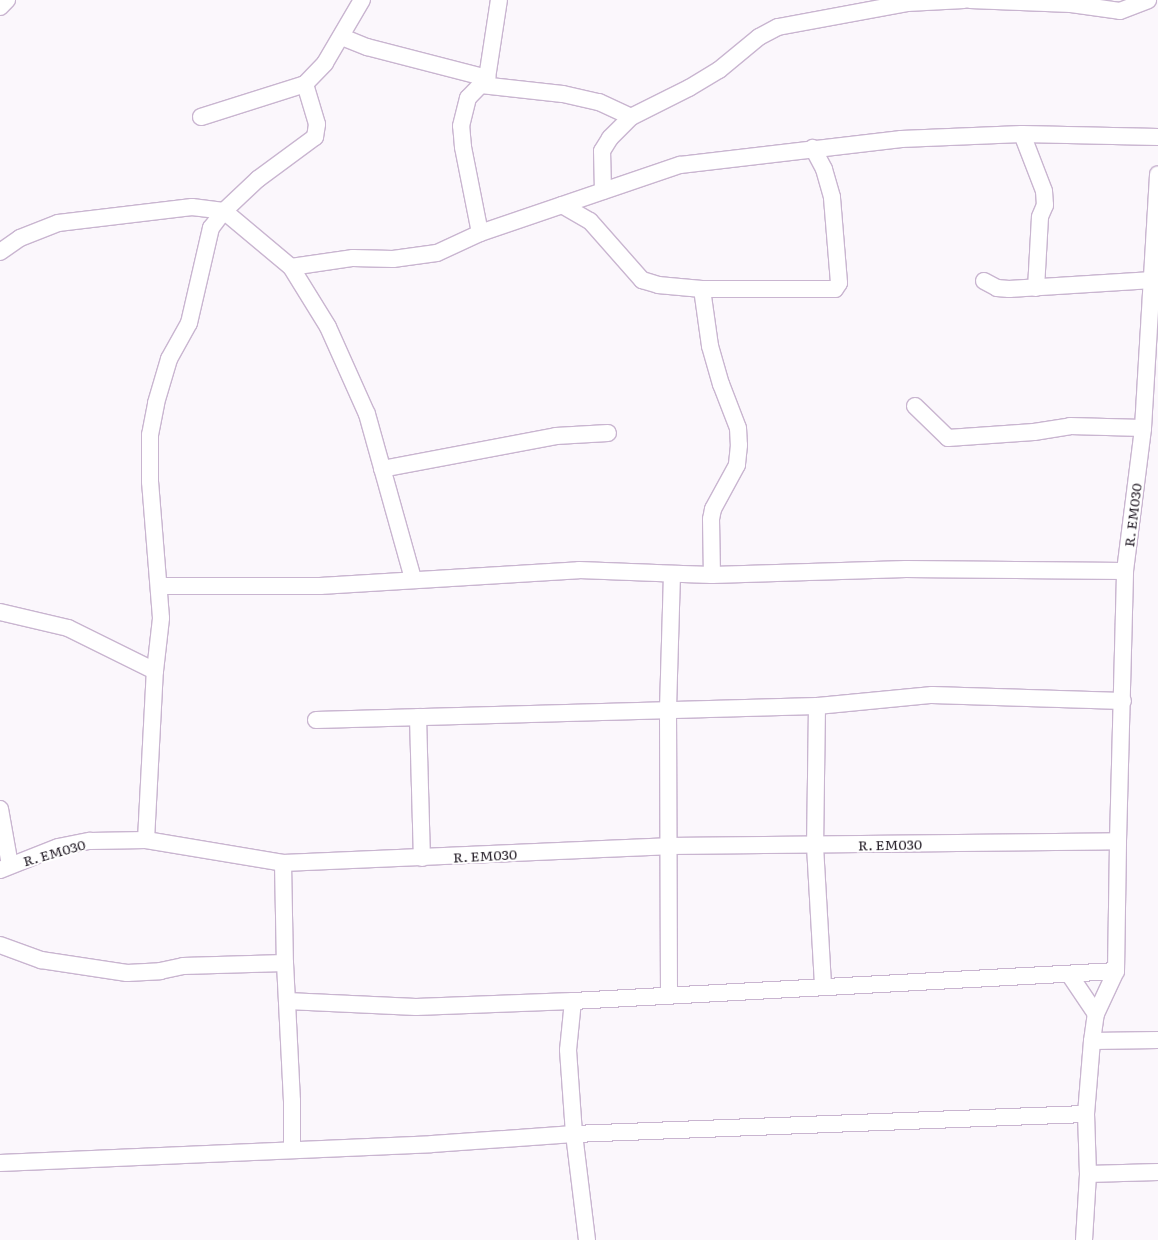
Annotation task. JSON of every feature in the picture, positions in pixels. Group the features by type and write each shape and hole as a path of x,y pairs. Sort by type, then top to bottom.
{"street":[{"path":"0,7 7,0"},
{"path":"201,117 305,84 325,63 362,0"},
{"path":"480,233 463,147 461,126 468,98 484,82 499,0"},
{"path":"603,191 602,151 610,138 631,117 689,88 719,70 759,37 778,27 907,3 964,0"},
{"path":"970,0 1071,4 1120,11 1148,0"},
{"path":"342,37 367,47 484,82 564,94 599,102 631,117"},
{"path":"146,840 155,671 161,618 150,482 150,435 169,358 189,323 194,308 211,228 224,211 258,179 315,137 317,124 305,84"},
{"path":"291,267 353,258 393,259 437,253 480,233 680,165 901,139 1022,134 1158,137"},
{"path":"1022,134 1044,191 1044,205 1040,216 1036,288"},
{"path":"562,205 590,221 642,280 658,285 702,289 835,289 839,283 832,197 824,169 813,148"},
{"name":"R. EM030","path":"5,867 58,848 90,841 146,840 283,863 668,846 815,846 1118,841 1125,572 1152,368 1153,280 1158,174"},
{"path":"0,252 20,238 58,223 192,207 224,211 291,267 328,326 363,405 412,579"},
{"path":"984,281 997,288 1009,289 1153,280"},
{"path":"702,289 710,346 721,384 738,428 740,445 737,465 713,509 711,519 712,575"},
{"path":"915,406 948,438 1034,432 1070,426 1143,428"},
{"path":"382,469 556,436 608,433"},
{"path":"159,586 320,586 579,570 712,575 906,569 1125,572"},
{"path":"669,994 668,709 672,574"},
{"path":"0,612 68,628 155,671"},
{"path":"316,720 817,706 932,695 1123,701"},
{"path":"817,706 815,846 823,986"},
{"path":"418,717 422,858"},
{"path":"0,808 5,867"},
{"path":"1084,1240 1088,1174 1086,1114 1092,1042 1096,1014 1116,971 1118,841"},
{"path":"283,863 285,962 292,1101 292,1149"},
{"path":"0,945 41,960 126,973 160,971 183,966 285,962"},
{"path":"287,1001 416,1007 573,1001 669,994 1116,971"},
{"path":"1068,974 1096,1014"},
{"path":"573,1001 568,1050 574,1134 587,1240"},
{"path":"1092,1042 1158,1040"},
{"path":"0,1163 432,1144 574,1134 1086,1114"},
{"path":"1088,1174 1158,1172"}]}
